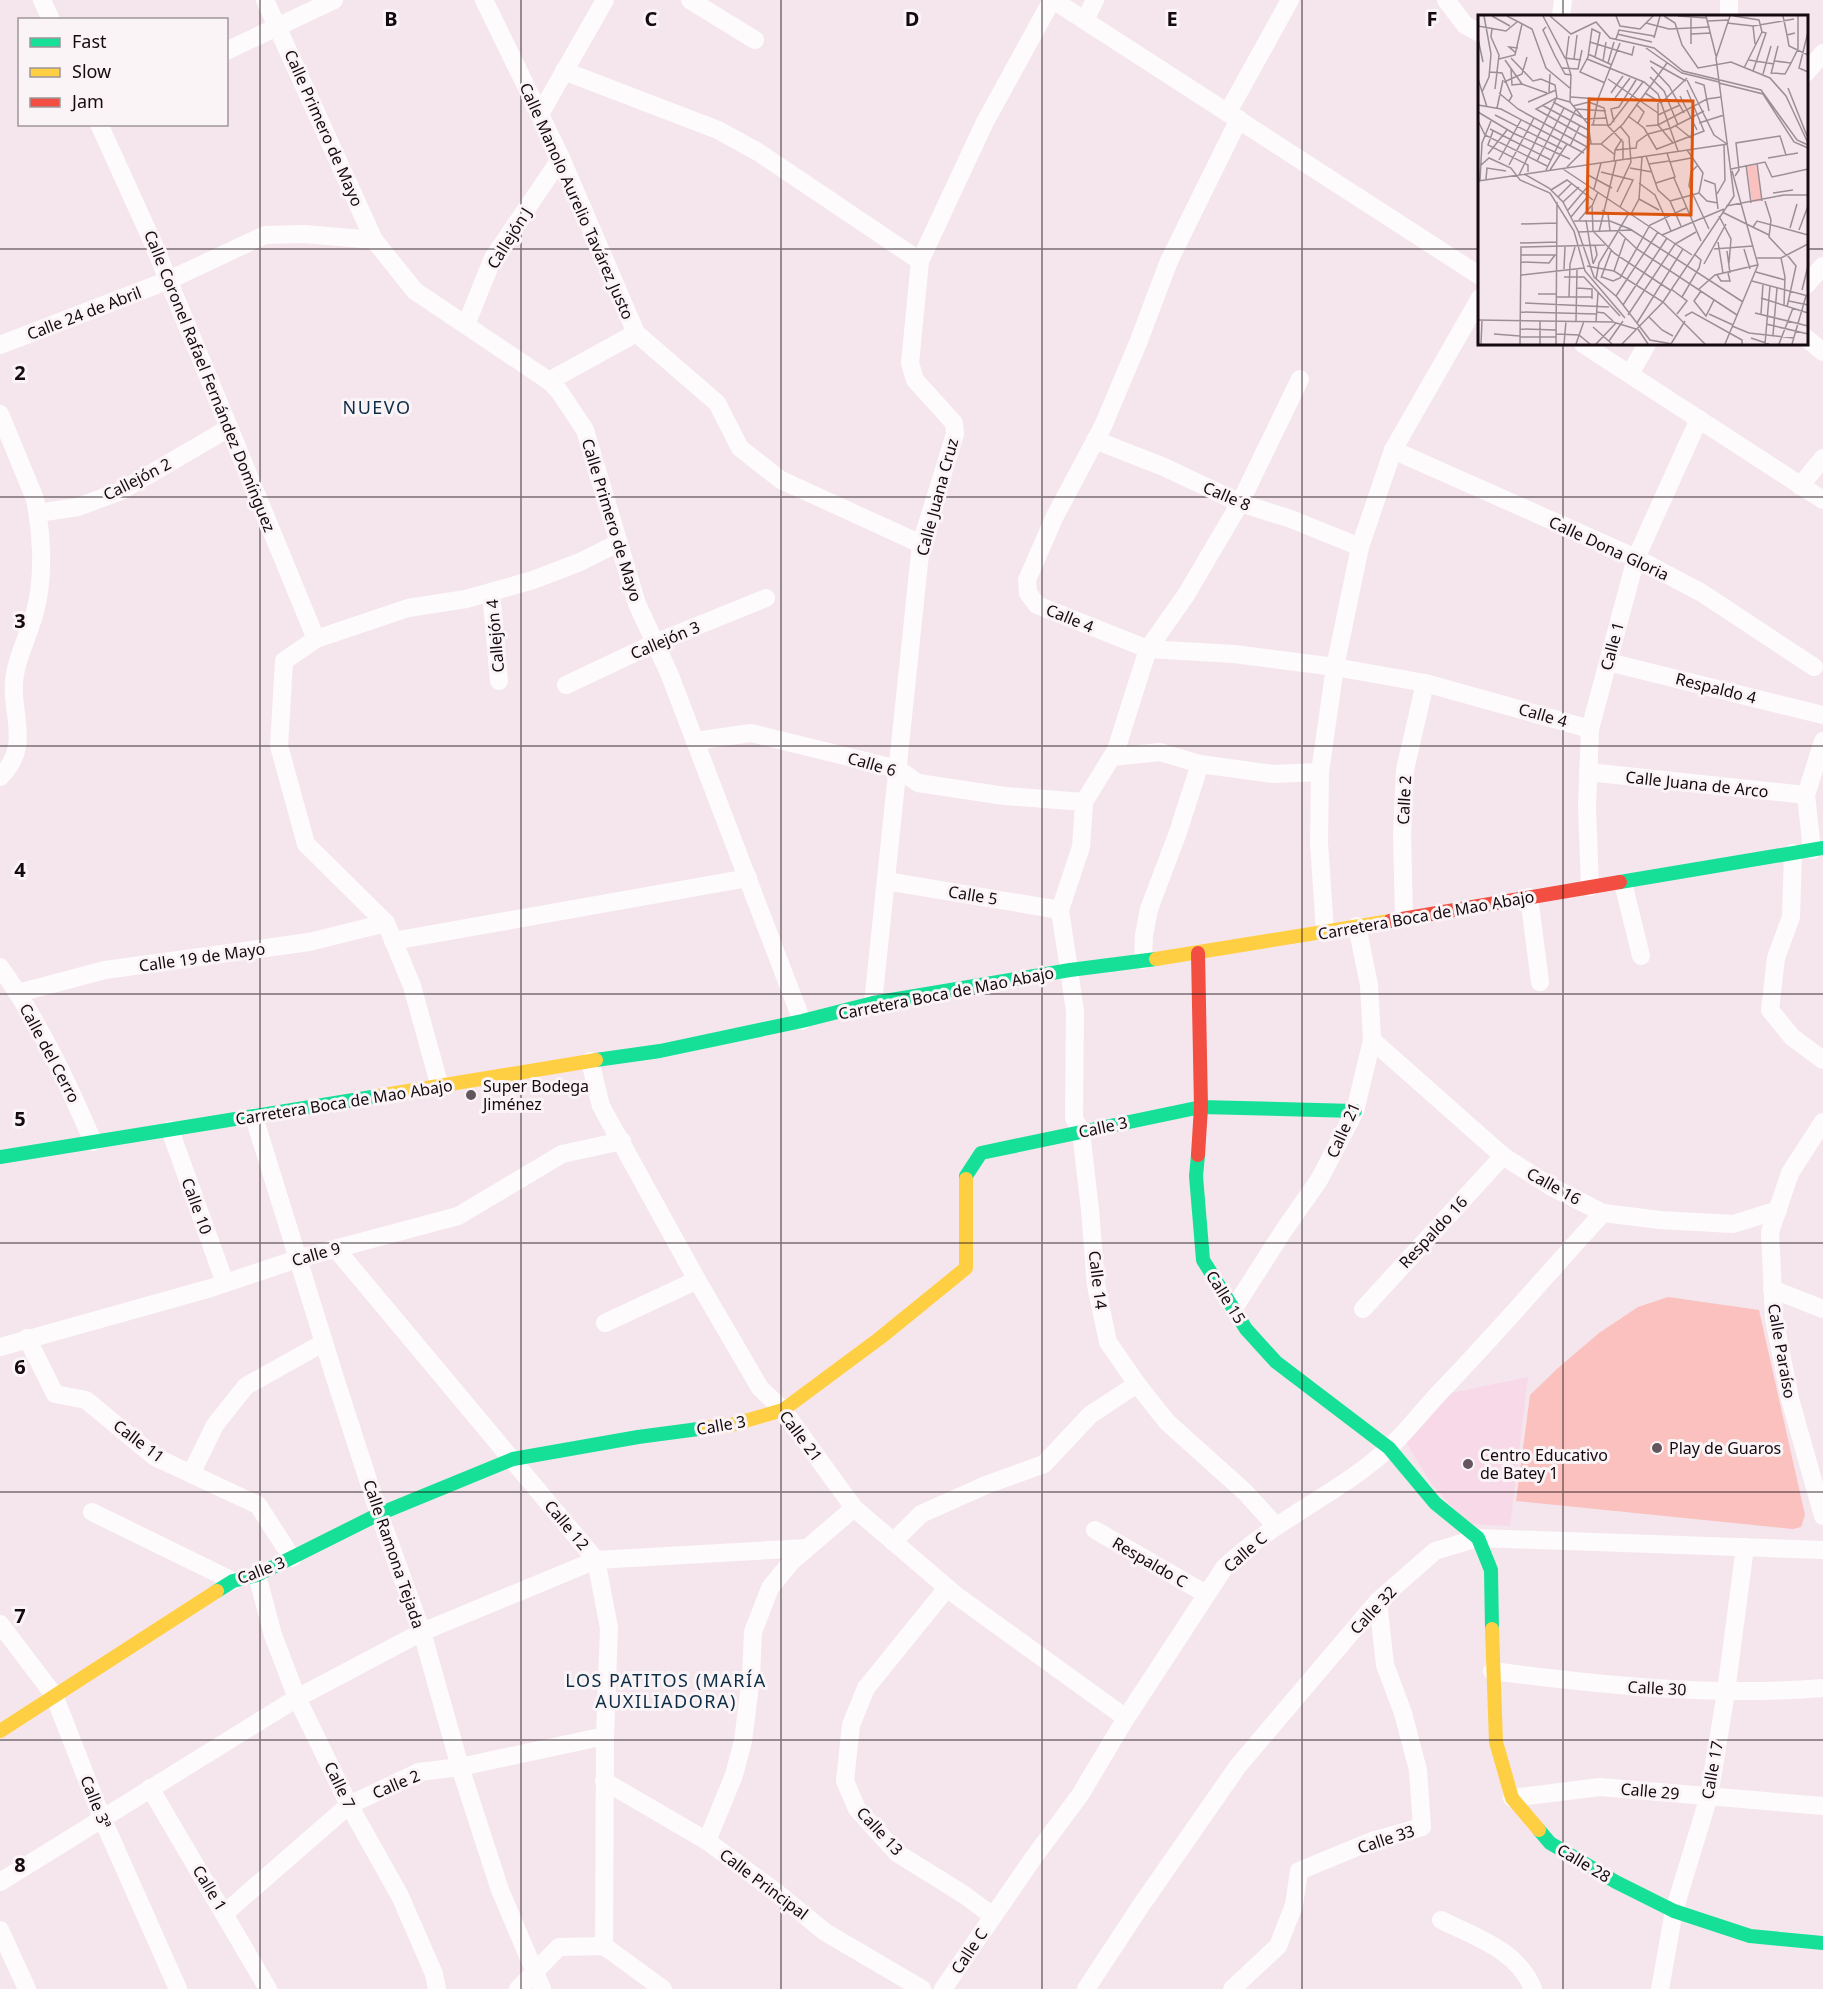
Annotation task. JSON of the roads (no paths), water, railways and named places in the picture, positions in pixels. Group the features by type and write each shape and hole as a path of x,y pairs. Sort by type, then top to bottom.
{"street":[{"path":"42,0 50,18"},
{"name":"Calle Primero de Mayo","path":"265,0 374,240 415,291 549,381 559,391 585,430 637,603 669,673 802,1022"},
{"path":"228,50 334,0"},
{"name":"Calle Manolo Aurelio Tavárez Justo","path":"484,0 561,158 636,333 717,403 740,447 781,480 921,544"},
{"path":"540,114 605,0"},
{"path":"690,0 755,40"},
{"path":"1052,0 1478,275"},
{"name":"Calle Juana Cruz","path":"873,1003 921,544 955,434 954,423 915,380 910,363 920,261 985,122 1052,0"},
{"path":"1085,20 1095,0"},
{"name":"Calle 4","path":"1290,0 1233,116 1169,261 1138,343 1095,440 1055,516 1027,580 1028,594 1037,604 1148,649 1234,654 1335,667 1425,683 1590,729"},
{"path":"1446,0 1465,25 1478,32"},
{"path":"1561,15 1563,0"},
{"path":"1808,71 1823,53"},
{"path":"564,71 718,130 758,153 920,261"},
{"name":"Calle Coronel Rafael Fernández Domínguez","path":"100,126 169,280 316,639"},
{"name":"Callejón J","path":"466,325 493,258 561,158"},
{"name":"Calle 24 de Abril","path":"0,345 169,280 265,235 304,234 374,240"},
{"path":"1808,283 1823,266"},
{"path":"1325,932 1320,843 1320,772 1335,667 1360,547 1392,450 1478,300"},
{"path":"549,381 636,333"},
{"path":"1808,340 1823,352"},
{"path":"1585,345 1823,500"},
{"path":"1630,374 1646,345"},
{"path":"1060,910 1081,847 1084,802 1116,750 1148,649 1186,595 1240,503 1300,379"},
{"path":"0,414 35,499 38,513 40,587 36,608 15,670 14,696 19,737 17,751 10,767 0,777"},
{"name":"Calle 1","path":"1590,887 1587,806 1590,729 1636,558 1698,419"},
{"name":"Callejón 2","path":"38,513 78,507 121,491 229,428"},
{"name":"Calle 8","path":"1095,440 1164,467 1240,503 1291,519 1360,547"},
{"name":"Calle Dona Gloria","path":"1392,450 1636,558 1702,593 1814,667"},
{"path":"1800,486 1823,458"},
{"path":"440,1087 412,986 386,923 306,844 279,746 284,661 316,639 408,608 466,599 533,580 580,562 618,543"},
{"name":"Callejón 4","path":"490,592 499,681"},
{"name":"Callejón 3","path":"566,685 656,643 766,598"},
{"name":"Respaldo 4","path":"1608,662 1823,715"},
{"name":"Calle 2","path":"1404,918 1402,835 1405,770 1425,683"},
{"name":"Calle 6","path":"695,741 751,733 898,770 918,783 1005,796 1084,802"},
{"path":"1818,849 1806,795 1823,741"},
{"path":"1112,758 1160,752 1200,764 1273,774 1320,772"},
{"path":"1143,960 1144,935 1149,909 1177,835 1200,764"},
{"name":"Calle Juana de Arco","path":"1588,772 1806,795"},
{"name":"Carretera Boca de Mao Abajo","path":"0,1157 660,1051 802,1022 873,1003 1070,970 1198,953 1818,849"},
{"path":"1793,853 1791,917 1776,958 1770,1010 1792,1037 1823,1060"},
{"path":"393,941 748,878"},
{"name":"Calle 5","path":"886,881 1060,910"},
{"path":"1623,883 1641,956"},
{"path":"1529,897 1540,982"},
{"name":"Calle 14","path":"1060,910 1075,1011 1074,1118 1081,1132 1096,1284 1108,1342 1167,1422 1245,1492 1276,1526"},
{"name":"Calle 19 de Mayo","path":"18,993 105,970 309,942 386,923"},
{"name":"Calle 21","path":"1234,1308 1319,1180 1355,1111 1372,1040 1370,985 1357,926"},
{"name":"Calle 15","path":"1198,953 1201,1107 1196,1176 1203,1260 1246,1329 1276,1362 1389,1448 1435,1503 1478,1538"},
{"name":"Calle del Cerro","path":"0,967 18,993 63,1072 93,1142"},
{"name":"Calle 16","path":"1372,1040 1503,1156 1550,1186 1604,1213 1660,1220 1733,1224 1778,1210"},
{"name":"Calle 21","path":"590,1061 601,1106 697,1280 760,1388 783,1410 854,1508 947,1588 1126,1718"},
{"name":"Calle 3","path":"0,1731 233,1581 256,1575 379,1514 513,1460 638,1437 731,1425 783,1410 880,1338 966,1268 966,1176 981,1153 1201,1107 1355,1111"},
{"name":"Calle Ramona Tejada","path":"254,1117 323,1343 379,1514 422,1632 460,1767 501,1890 539,1981"},
{"name":"Calle Paraíso","path":"1823,1122 1816,1147 1790,1173 1770,1232 1773,1318 1790,1398 1823,1516"},
{"name":"Calle 10","path":"170,1130 225,1283"},
{"name":"Calle 9","path":"0,1347 225,1283 297,1259 458,1216 562,1154 622,1142"},
{"name":"Respaldo 16","path":"1363,1309 1503,1156"},
{"name":"Calle C","path":"943,1989 1034,1857 1080,1795 1126,1718 1224,1568 1239,1553 1276,1526 1331,1492 1389,1448 1488,1343 1604,1213"},
{"name":"Calle 12","path":"336,1249 596,1560 609,1628 604,1781 604,1946"},
{"path":"605,1323 697,1280"},
{"path":"1772,1289 1823,1308"},
{"name":"Calle 11","path":"27,1338 55,1394 86,1400 155,1457 258,1505 292,1558"},
{"path":"191,1474 215,1425 246,1386 323,1343"},
{"path":"893,1542 921,1514 986,1485 1044,1464 1090,1415 1137,1384"},
{"path":"1806,1456 1823,1464"},
{"path":"707,1841 735,1774 743,1741 751,1677 753,1632 770,1588 791,1562 854,1508"},
{"path":"92,1512 233,1581"},
{"name":"Respaldo C","path":"1095,1530 1206,1594"},
{"name":"Calle 32","path":"1086,1989 1238,1766 1377,1601 1435,1551 1478,1538 1823,1550"},
{"name":"Calle 28","path":"1478,1538 1491,1570 1492,1671 1496,1742 1512,1798 1550,1843 1616,1882 1674,1911 1750,1936 1823,1943"},
{"name":"Calle 17","path":"1660,1989 1674,1911 1709,1796 1726,1692 1745,1547"},
{"path":"0,1882 297,1698 422,1632 596,1560 807,1548"},
{"name":"Calle 7","path":"256,1575 273,1635 297,1698 349,1805 399,1896 434,1974 437,1989"},
{"name":"Calle 13","path":"947,1588 866,1688 851,1725 845,1781 857,1809 897,1853 963,1894 993,1916"},
{"name":"Calle 33","path":"1232,1989 1278,1946 1294,1905 1299,1871 1372,1841 1422,1827 1418,1770 1403,1713 1385,1665 1377,1601"},
{"name":"Calle 3ª","path":"0,1624 54,1695 102,1818 178,1989"},
{"name":"Calle 30","path":"1492,1671 1600,1685 1726,1692 1823,1689"},
{"name":"Calle 2","path":"225,1913 349,1805 419,1772 460,1767 605,1736"},
{"name":"Calle Principal","path":"604,1781 707,1841 825,1932 922,1989"},
{"name":"Calle 29","path":"1512,1798 1600,1787 1823,1806"},
{"name":"Calle 1","path":"150,1788 268,1989"},
{"path":"1441,1920 1504,1951 1527,1975 1533,1989"},
{"path":"0,1930 27,1989"},
{"path":"518,1989 539,1981 559,1947 604,1946 663,1989"}],"place":[{"name":"Super Bodega Jiménez","path":"471,1095"},
{"name":"Play de Guaros","path":"1657,1448"},
{"name":"Centro Educativo de Batey 1","path":"1468,1464"}],"district":[{"name":"NUEVO","path":"377,408"},
{"name":"LOS PATITOS (MARÍA AUXILIADORA)","path":"666,1691"}]}
